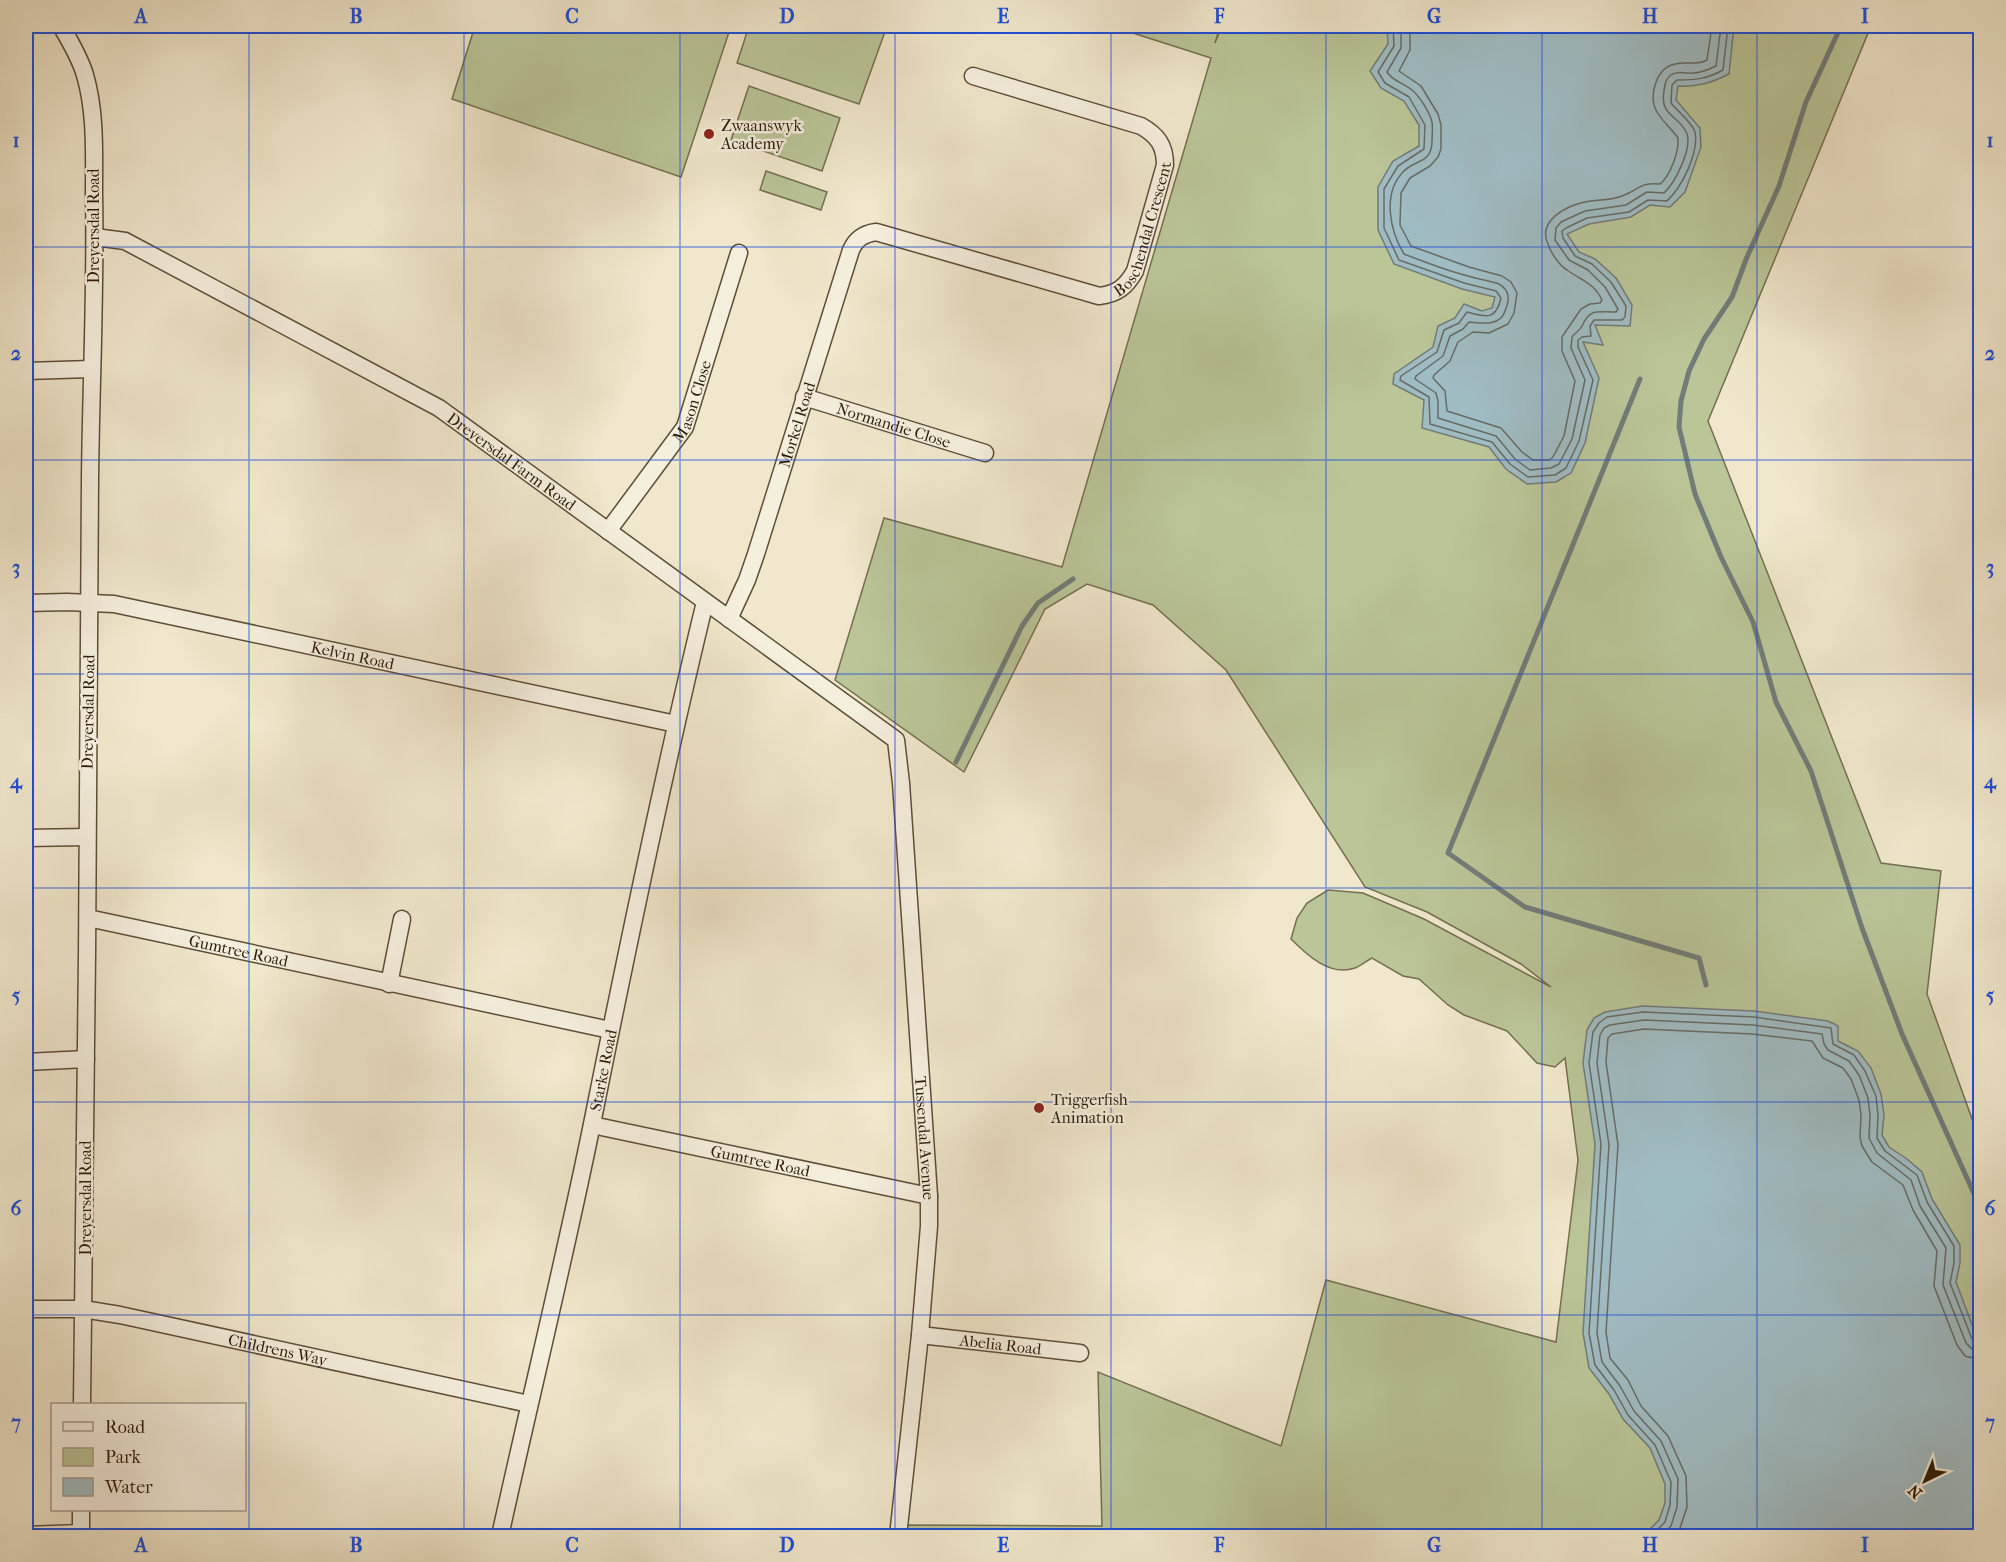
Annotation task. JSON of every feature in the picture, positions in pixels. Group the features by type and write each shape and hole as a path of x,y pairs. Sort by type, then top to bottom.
{"street":[{"name":"Dreyersdal Road","path":"61,26 74,48 85,75 90,100 93,128 95,237 91,369 82,1403"},
{"name":"Boschendal Crescent","path":"867,233 876,232 1099,296 1111,295 1129,283 1135,271 1165,165 1163,147 1158,139 1151,131 1141,126 973,76"},
{"name":"Morkel Road","path":"729,620 756,554 850,250 859,238 867,233"},
{"name":"Dreyersdal Farm Road","path":"95,237 125,241 439,408 896,740"},
{"name":"Mason Close","path":"608,531 685,426 739,253"},
{"path":"26,371 91,369"},
{"name":"Normandie Close","path":"804,397 985,453"},
{"name":"Kelvin Road","path":"26,603 114,604 676,724"},
{"name":"Starke Road","path":"500,1536 592,1125 610,1030 676,724 705,603"},
{"name":"Tussendal Avenue","path":"896,740 901,783 929,1196 929,1227 920,1335 898,1536"},
{"path":"26,838 87,837"},
{"name":"Gumtree Road","path":"88,918 610,1030"},
{"path":"389,984 402,919"},
{"path":"26,1062 86,1059"},
{"name":"Gumtree Road","path":"592,1125 929,1196"},
{"name":"Childrens Way","path":"26,1309 83,1309 120,1315 529,1404"},
{"name":"Abelia Road","path":"920,1335 1080,1353"},
{"path":"26,1535 81,1535 81,1511"}],"green space":[{"path":"475,26 731,26 681,177 452,99"},
{"path":"749,26 887,26 859,104 737,63"},
{"path":"1111,26 1220,26 1215,43 1222,26 1871,26 1708,421 1881,863 1941,871 1927,994 1980,1141 1980,1536 898,1536 900,1525 1102,1526 1098,1372 1281,1446 1326,1280 1556,1342 1578,1160 1565,1058 1555,1067 1537,1063 1507,1031 1464,1015 1448,1005 1419,979 1403,976 1372,958 1357,967 1337,970 1312,958 1291,939 1297,918 1307,903 1328,890 1363,893 1424,919 1551,987 1521,964 1427,912 1365,887 1226,670 1153,605 1087,584 1045,609 964,772 835,680 884,518 1062,567 1211,58"},
{"path":"749,86 840,118 822,171 731,140"},
{"path":"766,171 827,192 821,210 760,190"}],"water":[{"path":"1387,26 1734,26 1729,74 1704,84 1678,86 1676,100 1700,128 1701,147 1685,192 1670,207 1650,205 1631,217 1589,224 1567,234 1579,252 1595,259 1616,278 1632,305 1630,326 1595,325 1603,345 1583,342 1599,378 1585,443 1571,473 1556,482 1527,484 1506,469 1489,447 1422,428 1424,400 1393,384 1394,374 1433,347 1438,326 1455,318 1464,304 1482,311 1492,308 1495,297 1462,289 1394,264 1378,230 1378,187 1393,161 1419,146 1419,125 1404,101 1381,88 1370,71 1388,44"},
{"path":"1643,1006 1754,1011 1828,1021 1838,1026 1838,1041 1858,1051 1871,1068 1881,1094 1884,1115 1882,1135 1889,1147 1922,1172 1932,1199 1960,1245 1960,1263 1956,1282 1980,1346 1978,1420 1980,1428 1980,1536 1639,1536 1647,1532 1659,1520 1665,1503 1665,1484 1650,1448 1623,1419 1609,1394 1589,1368 1583,1333 1595,1144 1583,1063 1587,1030 1594,1018 1605,1012"}],"waterway":[{"path":"1841,26 1806,102 1779,186 1732,297 1704,339 1689,371 1681,401 1679,427 1695,494 1721,557 1753,622 1776,702 1811,771 1862,928 1902,1034 1980,1207"},
{"path":"1640,379 1448,853 1525,907 1699,958 1706,985"},
{"path":"956,762 1022,626 1038,603 1073,579"}],"place":[{"name":"Zwaanswyk Academy","path":"709,134"},
{"name":"Triggerfish Animation","path":"1039,1108"}]}
